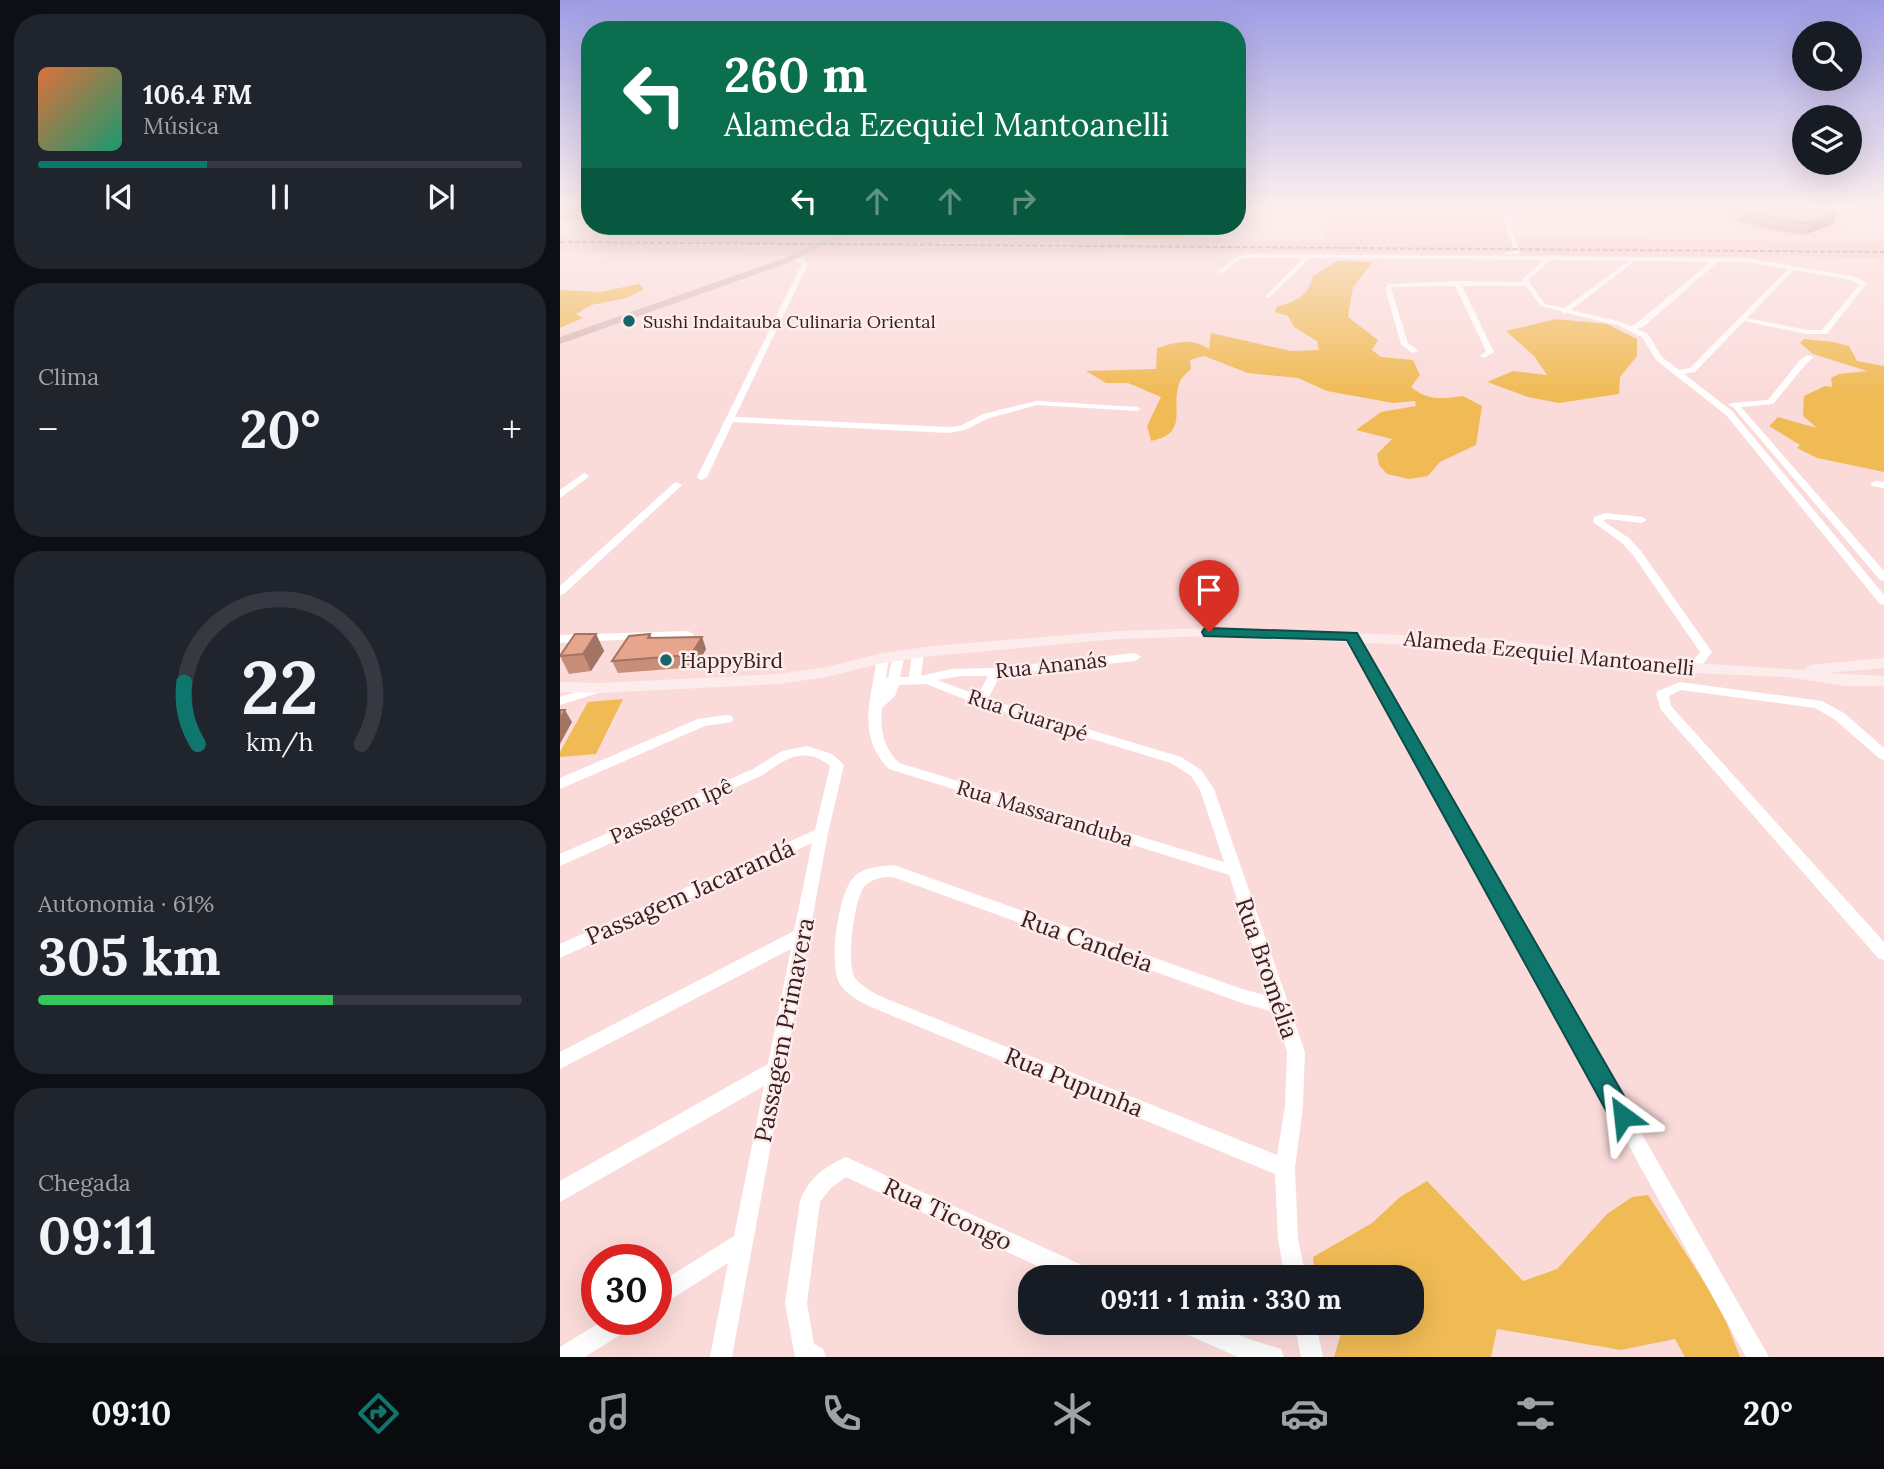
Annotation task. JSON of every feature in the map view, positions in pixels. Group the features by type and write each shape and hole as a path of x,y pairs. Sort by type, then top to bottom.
{"main road":[{"path":"560,339 758,268"},
{"name":"Alameda Ezequiel Mantoanelli","path":"560,687 601,688 770,680 827,672 899,655 1117,635 1209,632 1484,643 1694,668 1787,672 1845,681 1884,681"},
{"name":"Alameda Ezequiel Mantoanelli","path":"1787,672 1884,663"},
{"path":"808,688 827,672"},
{"path":"770,680 789,690"}],"street":[{"path":"702,477 803,268"},
{"path":"1221,272 1225,268"},
{"path":"1269,296 1297,268"},
{"path":"1540,268 1525,278 1543,305 1633,328 1645,337 1659,358 1721,405 1884,602"},
{"path":"1564,312 1622,268"},
{"path":"1633,328 1640,326 1706,268"},
{"path":"1680,372 1692,370 1793,268"},
{"path":"1742,319 1820,332 1828,330 1864,285 1861,282 1795,268"},
{"path":"1457,283 1490,352 1484,356"},
{"path":"1415,351 1405,344 1388,288 1391,285 1527,284"},
{"path":"1721,405 1770,402 1810,357"},
{"path":"730,419 948,430 962,428 986,416 1038,403 1137,409"},
{"path":"1734,405 1884,578"},
{"path":"560,495 584,476"},
{"path":"560,592 677,485"},
{"path":"1642,520 1606,516 1598,519 1598,522 1625,540 1637,553 1701,644 1706,654 1694,668"},
{"path":"560,639 688,634"},
{"path":"1352,636 1758,1357"},
{"path":"918,653 921,679"},
{"path":"877,705 891,693 899,655"},
{"name":"Rua Ananás","path":"921,679 934,675 996,672 1135,657"},
{"path":"877,705 883,658"},
{"path":"981,701 996,672"},
{"name":"Rua Guarapé","path":"880,682 921,679 981,701 1176,760"},
{"path":"1884,755 1839,716 1818,704 1680,686 1662,694 1665,707 1884,953"},
{"name":"Alameda Ezequiel Mantoanelli","path":"560,701 601,688"},
{"name":"Rua Massaranduba","path":"877,705 873,735 877,749 884,759 894,766 1234,871"},
{"path":"560,784 703,722 727,719"},
{"name":"Passagem Primavera","path":"721,1357 821,833 837,765 825,753 779,755"},
{"name":"Passagem Ipê","path":"560,860 758,772 779,755"},
{"name":"Rua Bromélia","path":"1176,760 1196,773 1207,789 1296,1052 1294,1106 1284,1168 1288,1239 1293,1265"},
{"name":"Passagem Jacarandá","path":"560,951 821,833"},
{"name":"Rua Candeia","path":"865,995 847,981 841,967 848,902 857,883 878,870 894,871 1230,992 1282,1007"},
{"path":"560,1061 802,936"},
{"name":"Rua Pupunha","path":"865,995 1284,1168"},
{"path":"560,1192 776,1069"},
{"name":"Rua Ticongo","path":"810,1354 796,1303 810,1201 816,1188 846,1167 1060,1265"},
{"path":"672,1288 743,1242"},
{"path":"565,1357 599,1335"},
{"path":"1215,1335 1248,1350 1273,1357"},
{"path":"1307,1335 1312,1357"}],"shaded area":[{"path":"1325,268 1368,268 1353,287 1348,317 1378,340 1372,350 1381,357 1413,360 1420,375 1411,387 1417,392 1429,397 1463,396 1482,406 1476,445 1440,462 1428,476 1409,479 1387,474 1379,465 1377,454 1392,439 1356,430 1381,412 1416,406 1415,401 1393,403 1327,391 1298,378 1248,373 1204,356 1190,360 1191,369 1180,381 1175,425 1171,432 1151,441 1147,426 1161,397 1128,383 1106,383 1086,371 1156,369 1157,348 1190,342 1209,349 1211,333 1291,351 1319,350 1317,341 1294,327 1288,316 1275,312 1277,307 1300,297 1308,289 1313,276"},
{"path":"639,284 644,289 627,298 591,305 576,314 583,318 560,328 560,290 600,292"},
{"path":"1556,319 1607,324 1637,339 1637,356 1620,377 1619,394 1559,403 1528,397 1487,382 1513,371 1547,375 1534,356 1506,331"},
{"path":"1804,339 1849,346 1857,361 1884,366 1884,472 1817,458 1797,448 1800,445 1769,426 1778,417 1817,428 1803,416 1804,396 1825,386 1832,387 1831,378 1839,374 1867,371 1813,354 1800,343"},
{"path":"623,699 596,754 560,757 560,752 588,702"},
{"path":"1427,1181 1523,1281 1557,1269 1607,1214 1632,1197 1648,1195 1721,1308 1740,1357 1685,1357 1675,1339 1621,1350 1497,1329 1491,1357 1334,1357 1341,1335 1424,1335 1424,1265 1314,1265 1313,1257 1372,1223 1400,1197"}],"building":[{"path":"575,634 596,634 583,654 560,656"},
{"path":"650,634 648,638 702,637 691,655 612,661 629,636"}],"place":[{"name":"Sushi Indaitauba Culinaria Oriental","path":"629,321"},
{"name":"HappyBird","path":"666,660"}],"route":[{"path":"1209,632 1352,636 1623,1116"}]}
